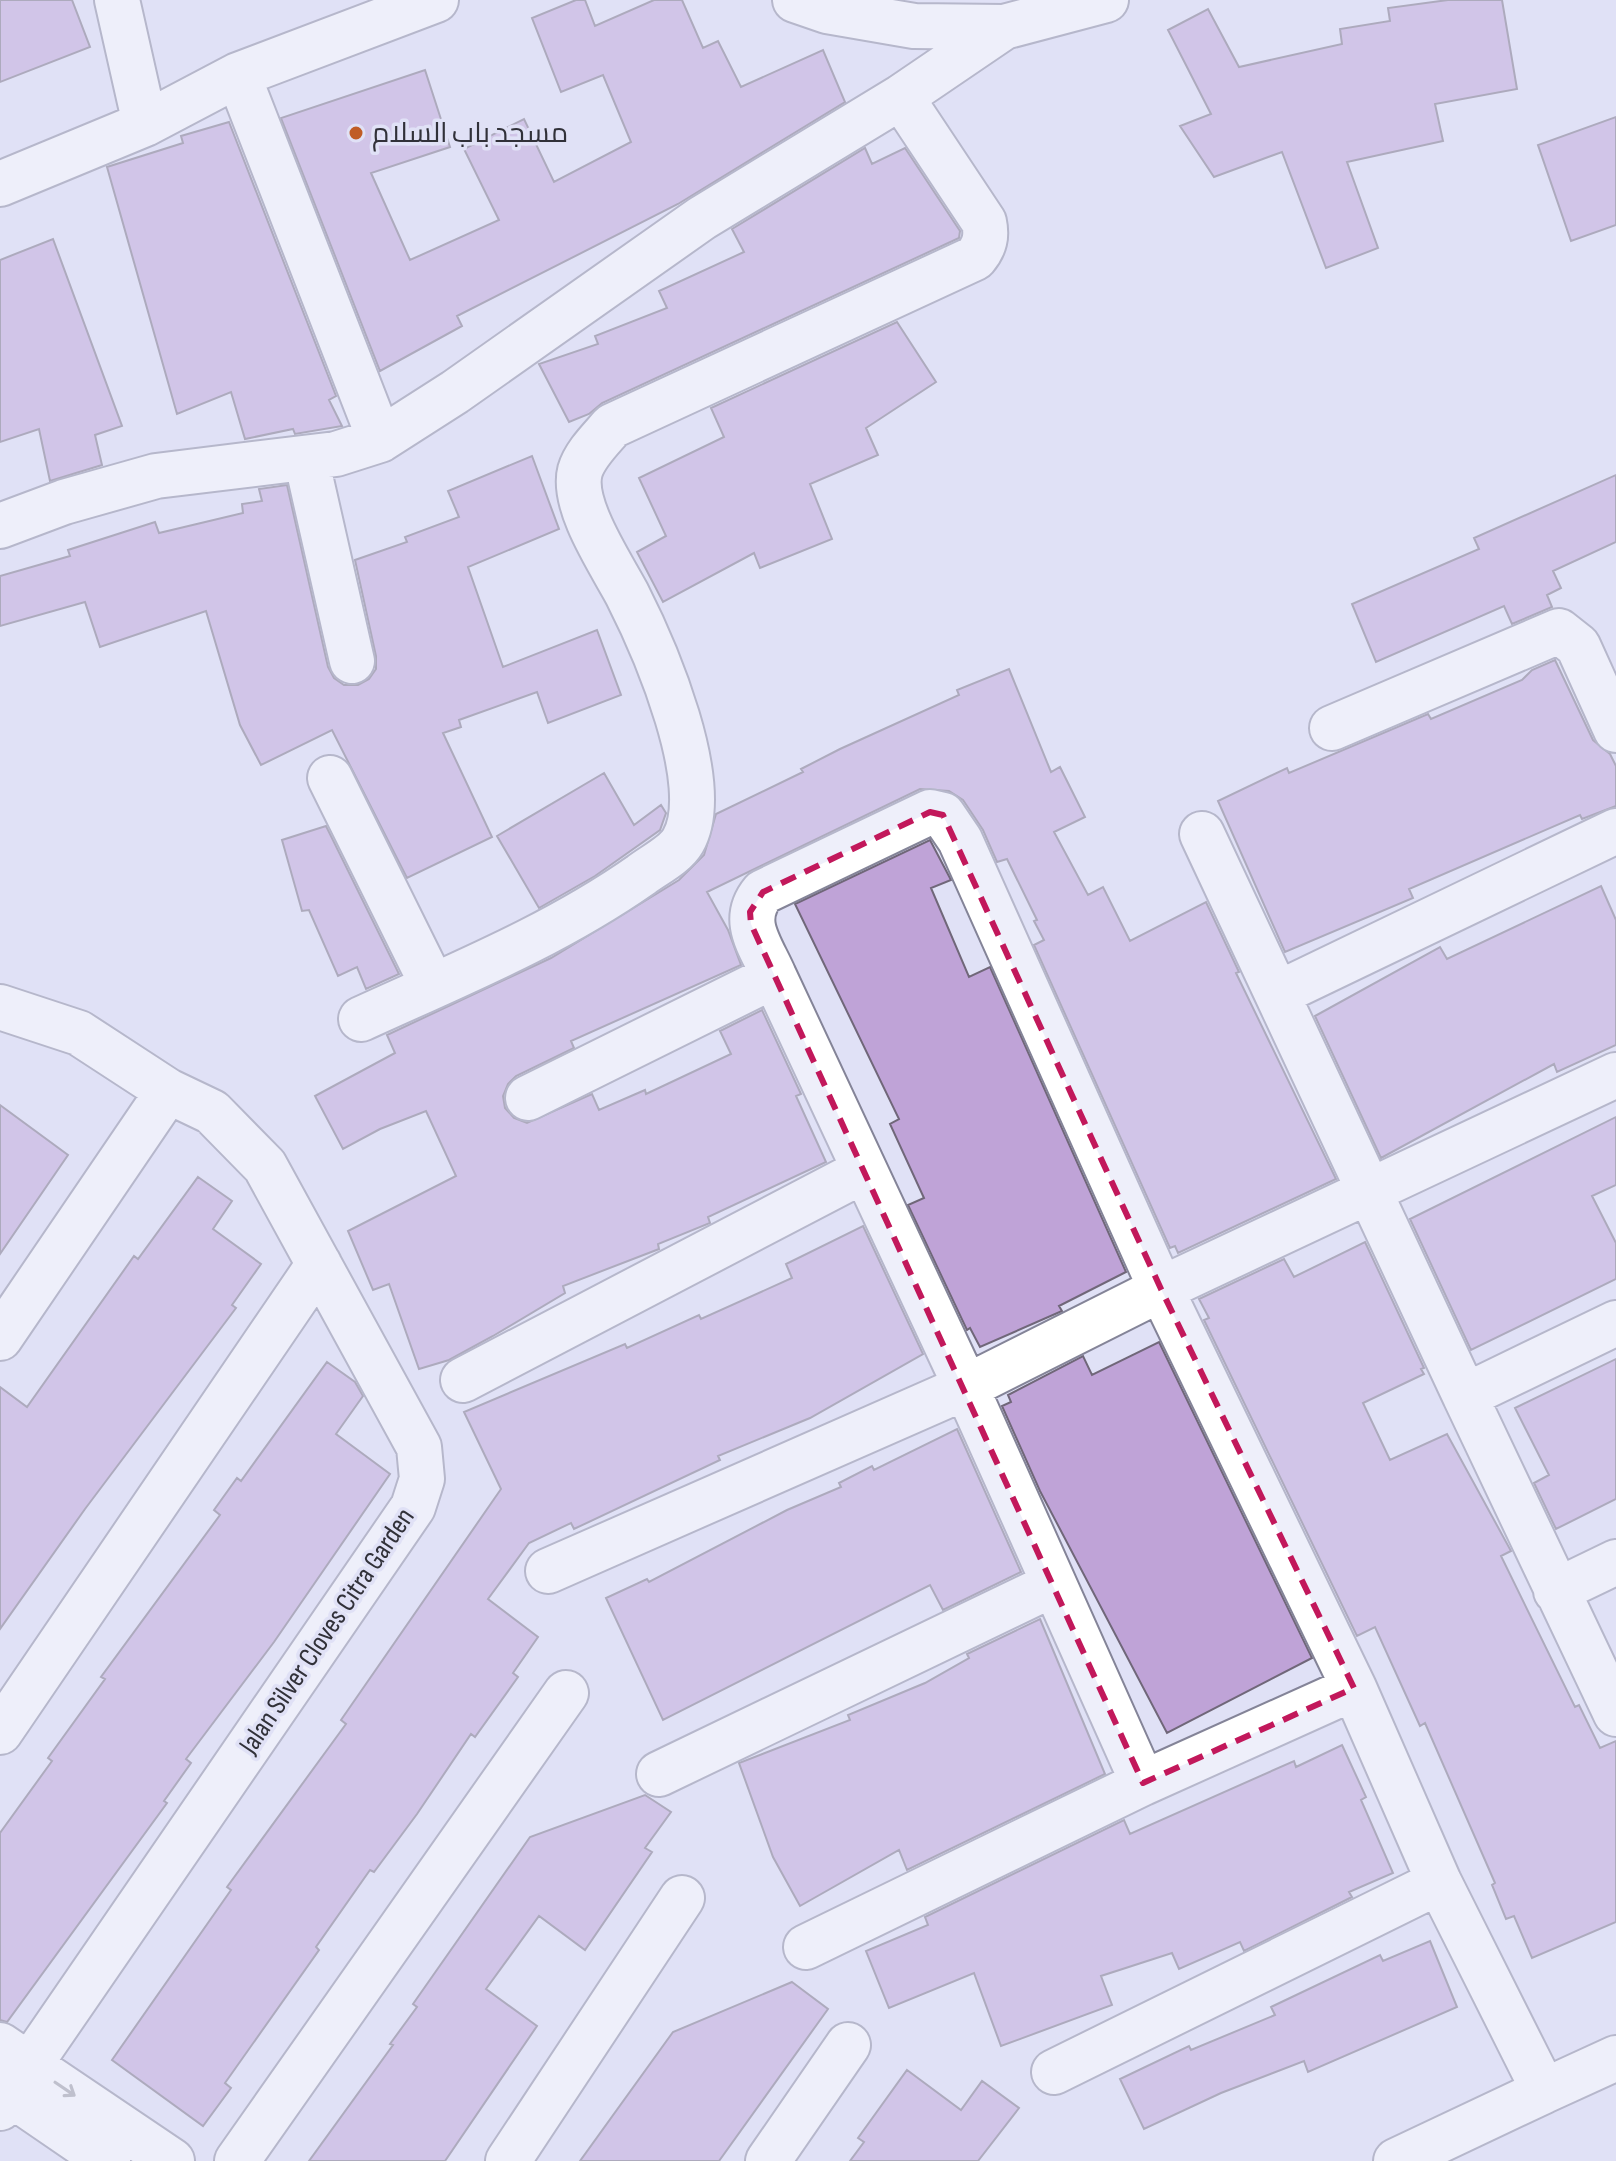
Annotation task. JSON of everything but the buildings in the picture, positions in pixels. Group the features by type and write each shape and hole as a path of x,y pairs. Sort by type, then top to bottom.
{"street":[{"path":"117,0 145,124"},
{"path":"0,184 145,124 238,75 436,0"},
{"path":"795,0 827,11 914,26 1004,27 1106,0"},
{"path":"0,526 64,502 156,476 336,454 380,440 455,392 702,218 901,97 1004,27"},
{"path":"238,75 380,440"},
{"path":"361,1019 553,931 619,890 683,842 691,819 694,790 685,742 641,621 587,516 580,471 593,447 612,426 975,258 982,251 986,240 984,222 901,97"},
{"path":"306,458 352,661"},
{"path":"1332,728 1559,631 1578,646 1616,730"},
{"path":"330,778 433,986"},
{"path":"1143,1783 966,1387 863,1171 751,924 750,912 763,892 930,812 943,815 960,840 1161,1289 1354,1688 1439,1882 1544,2091"},
{"path":"1277,994 1616,831"},
{"path":"1202,834 1616,1714"},
{"path":"528,1098 774,976"},
{"name":"Jalan Silver Cloves Citra Garden","path":"0,1007 79,1033 168,1091 212,1112 265,1166 419,1447 422,1479 413,1507 8,2080"},
{"path":"548,1571 966,1387 1161,1289 1616,1075"},
{"path":"0,1338 168,1091"},
{"path":"463,1380 863,1171"},
{"path":"0,1732 319,1264"},
{"path":"1465,1396 1616,1323"},
{"path":"1556,1591 1616,1562"},
{"path":"659,1774 1052,1585"},
{"path":"806,1947 1143,1783 1354,1688"},
{"path":"237,2161 566,1693"},
{"path":"1054,2072 1439,1882"},
{"path":"508,2161 682,1898"},
{"path":"768,2161 848,2045"},
{"path":"1396,2161 1616,2058"},
{"path":"8,2080 108,2161"},
{"path":"8,2080 172,2161"}],"highlighted area":[{"path":"930,812 943,815 1161,1289 1354,1688 1143,1783 751,924 750,912 763,892"}],"place":[{"name":"مسجد باب السلام","path":"356,133"}]}
